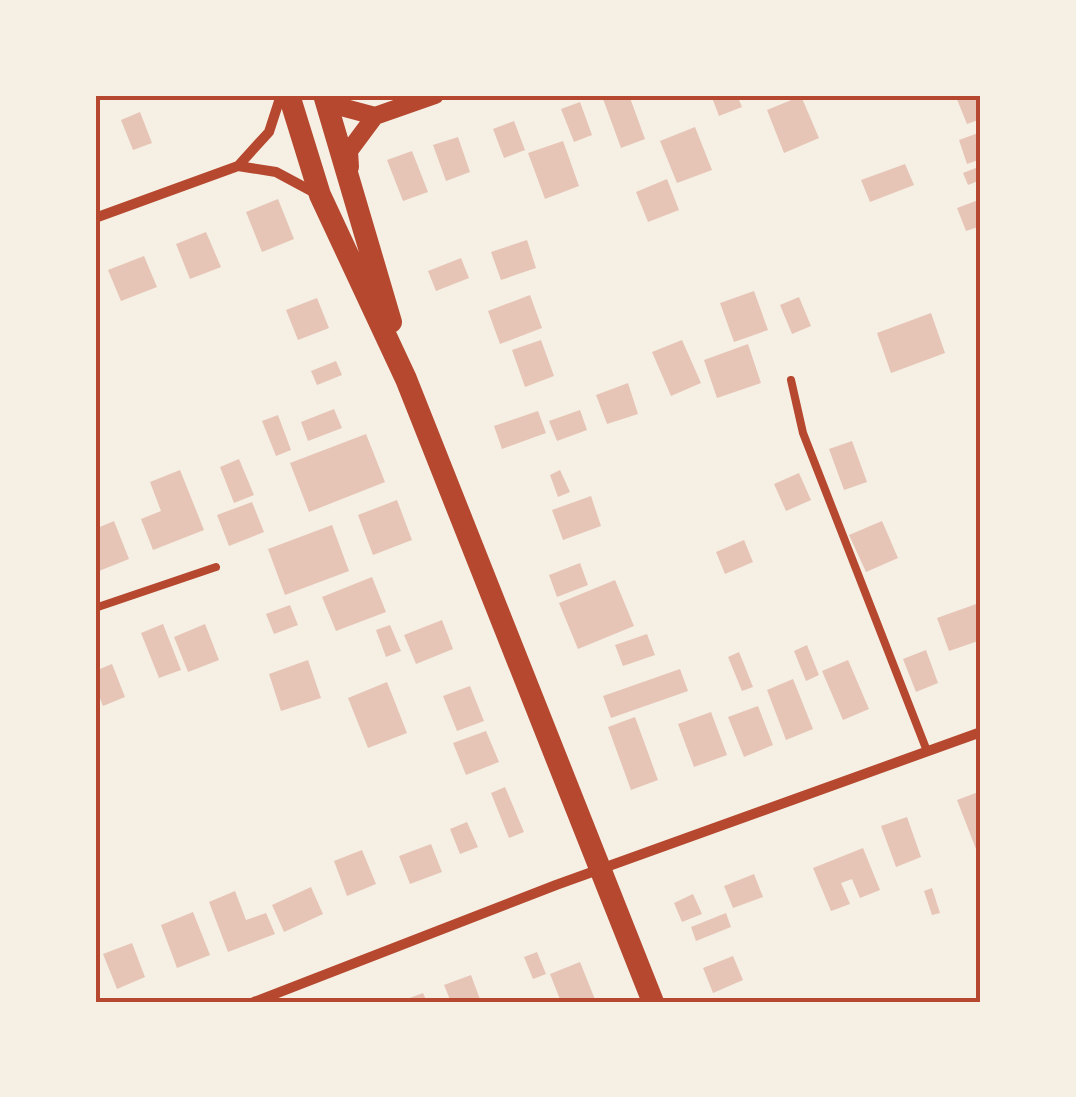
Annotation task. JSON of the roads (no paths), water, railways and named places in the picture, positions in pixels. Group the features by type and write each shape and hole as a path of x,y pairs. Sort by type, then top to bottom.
{"main road":[{"path":"289,95 320,195 406,378 653,1002"},
{"path":"325,95 406,378"}],"street":[{"path":"95,218 238,166 269,132 281,95"},
{"path":"325,95 345,108 375,116"},
{"path":"350,183 349,150 375,116 434,95"},
{"path":"238,166 276,172 320,195"},
{"path":"254,1002 602,868 981,732"}],"lane":[{"path":"792,380 803,433 927,752"},
{"path":"95,608 216,566"}]}
